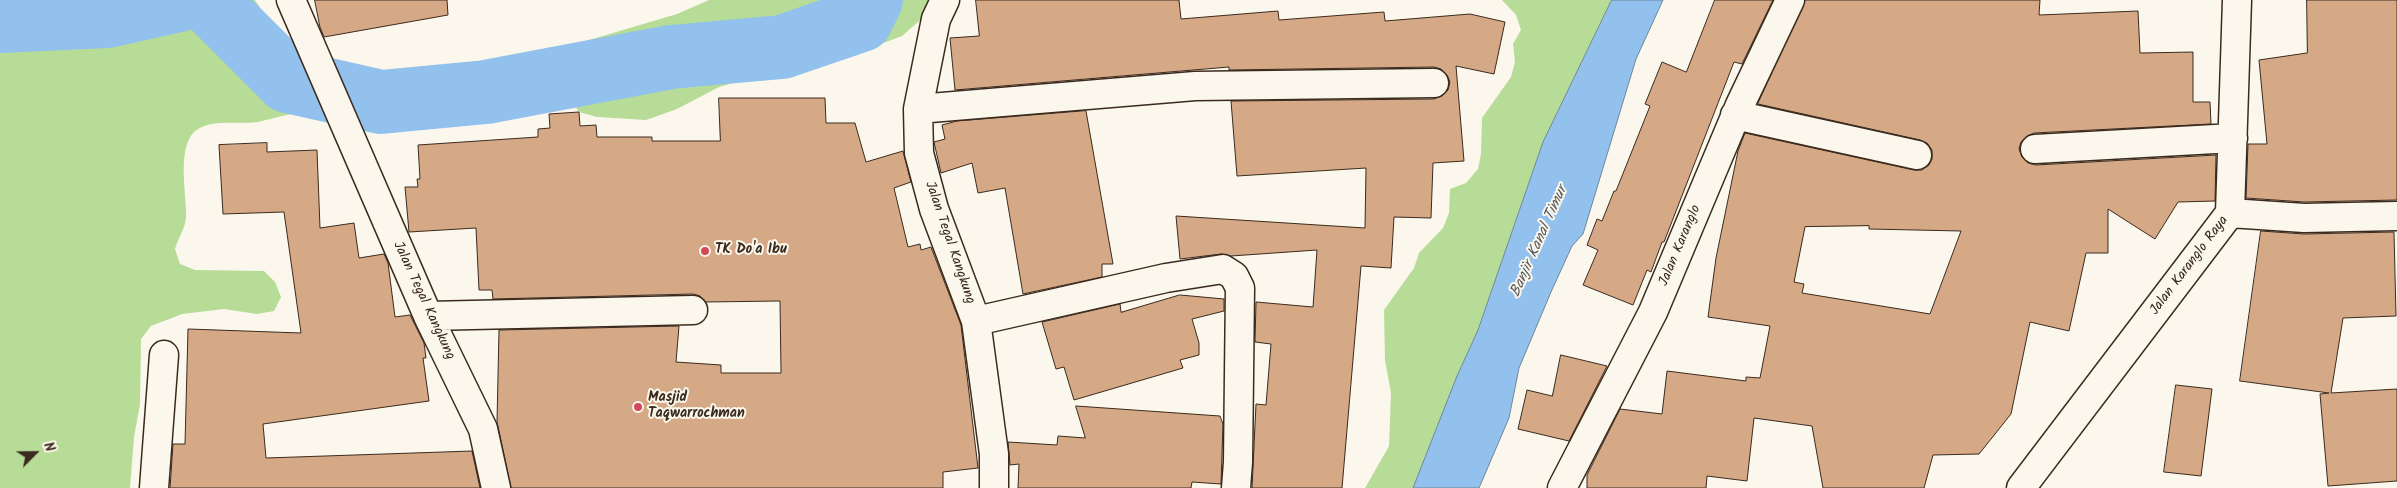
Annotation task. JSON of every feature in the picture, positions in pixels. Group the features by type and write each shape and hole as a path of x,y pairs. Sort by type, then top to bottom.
{"street":[{"name":"Jalan Tegal Kangkung","path":"945,0 936,19 918,109 919,153 934,209 976,321 994,454 994,488"},
{"name":"Jalan Karanglo","path":"1562,488 1653,312 1736,116 1790,0"},
{"name":"Jalan Karanglo Raya","path":"2021,488 2230,213 2237,0"},
{"name":"Jalan Tegal Kangkung","path":"293,6 428,316 483,429 496,488"},
{"path":"918,109 1195,86 1434,83"},
{"path":"1736,116 1917,155"},
{"path":"2035,149 2233,138"},
{"path":"2230,213 2304,218 2397,216"},
{"path":"976,321 1166,278 1223,269 1234,276 1240,288 1236,488"},
{"path":"428,316 692,310"},
{"path":"154,488 164,355"}],"green space":[{"path":"0,0 255,0 278,35 304,97 300,113 255,122 213,124 198,129 191,136 184,157 186,221 175,249 180,264 195,270 264,271 275,282 281,297 274,311 257,314 224,309 182,314 151,326 141,339 140,404 134,437 130,488 0,488"},
{"path":"709,0 953,0 926,15 902,36 809,71 758,76 719,87 677,109 646,120 597,117 579,112 571,99 561,60 569,46 677,14"},
{"path":"1502,0 1612,0 1543,142 1478,330 1457,376 1413,488 1365,488 1389,446 1391,393 1385,360 1384,310 1414,268 1419,253 1443,228 1449,213 1450,189 1466,183 1478,169 1481,154 1482,118 1511,77 1515,62 1513,44 1521,30 1516,15"}],"water":[{"name":"Banjir Kanal Timur","path":"1612,0 1663,0 1636,59 1583,234 1572,246 1519,368 1509,418 1479,488 1413,488 1457,376 1478,330 1543,142"}],"building":[{"path":"315,0 447,0 448,15 324,37 320,27"},
{"path":"976,0 1179,0 1181,19 1278,11 1279,20 1384,12 1385,21 1470,14 1505,22 1494,74 1456,66 1464,161 1433,163 1431,218 1394,217 1391,268 1361,266 1342,488 1252,488 1256,404 1266,405 1271,344 1255,342 1256,302 1313,307 1317,250 1231,256 1221,254 1180,259 1176,216 1365,228 1366,168 1237,176 1231,101 1434,99 1442,96 1448,90 1450,82 1447,75 1441,69 1434,67 1229,70 1229,67 955,90 950,38 979,36"},
{"path":"1715,0 1773,0 1742,64 1734,62 1664,242 1662,242 1651,272 1647,270 1633,305 1583,285 1598,250 1587,245 1597,219 1602,221 1614,191 1616,191 1650,106 1645,104 1662,62 1686,72"},
{"path":"1805,0 2040,0 2039,15 2138,11 2140,53 2193,52 2193,102 2210,102 2211,124 2034,133 2027,136 2021,142 2019,149 2022,157 2028,163 2036,165 2216,155 2215,201 2178,202 2155,239 2108,209 2108,253 2086,253 2069,331 2030,322 2011,414 1979,454 1933,455 1924,488 1823,488 1812,426 1754,418 1747,481 1707,476 1706,488 1587,488 1587,475 1620,409 1662,414 1667,371 1746,381 1746,377 1760,378 1770,326 1708,317 1716,258 1738,151 1745,133 1914,170 1922,170 1929,165 1932,159 1932,150 1927,143 1920,140 1758,104","holes":["1869,226 1869,229 1961,231 1930,314 1802,293 1804,284 1794,282 1805,227"]},
{"path":"2307,0 2397,0 2397,200 2304,202 2246,198 2248,144 2267,144 2259,60 2307,53"},
{"path":"719,98 825,98 826,123 855,123 866,162 903,151 911,182 894,188 908,247 920,244 921,250 931,247 961,325 978,468 943,472 943,488 511,488 497,422 499,330 679,326 676,362 721,365 721,373 781,373 780,301 706,302 700,296 693,294 493,299 492,290 479,290 476,228 409,232 405,187 418,187 417,179 420,179 418,145 538,137 538,129 550,128 549,114 579,112 580,126 596,125 597,137 652,137 652,141 720,141"},
{"path":"1086,111 1113,264 1102,264 1102,277 1023,294 1005,188 978,193 972,163 941,173 934,142 945,139 942,125 957,121"},
{"path":"267,143 267,152 317,150 320,228 354,223 359,258 384,254 388,263 395,317 410,315 424,343 426,358 423,358 429,401 263,424 266,458 472,451 480,488 170,488 173,444 185,444 188,329 301,333 284,212 223,214 219,145"},
{"path":"2261,231 2304,234 2394,232 2396,316 2343,318 2331,393 2397,389 2397,481 2328,486 2320,394 2329,393 2240,381"},
{"path":"1180,295 1224,299 1224,311 1192,319 1199,343 1199,355 1180,360 1183,368 1074,400 1064,367 1056,369 1042,322 1120,304 1121,312"},
{"path":"1561,355 1607,366 1569,441 1518,429 1527,390 1552,396"},
{"path":"2176,385 2212,389 2201,476 2164,472"},
{"path":"1076,406 1220,416 1223,424 1221,484 1192,482 1191,488 1018,488 1019,464 1010,465 1008,442 1057,445 1058,436 1085,438"}],"waterway":[{"path":"0,21 107,16 179,0"},
{"path":"207,0 288,81 381,102 486,92 671,57 782,47 861,20 871,0"}],"place":[{"name":"TK Do'a Ibu","path":"705,251"},
{"name":"Masjid Taqwarrochman","path":"638,407"}]}
